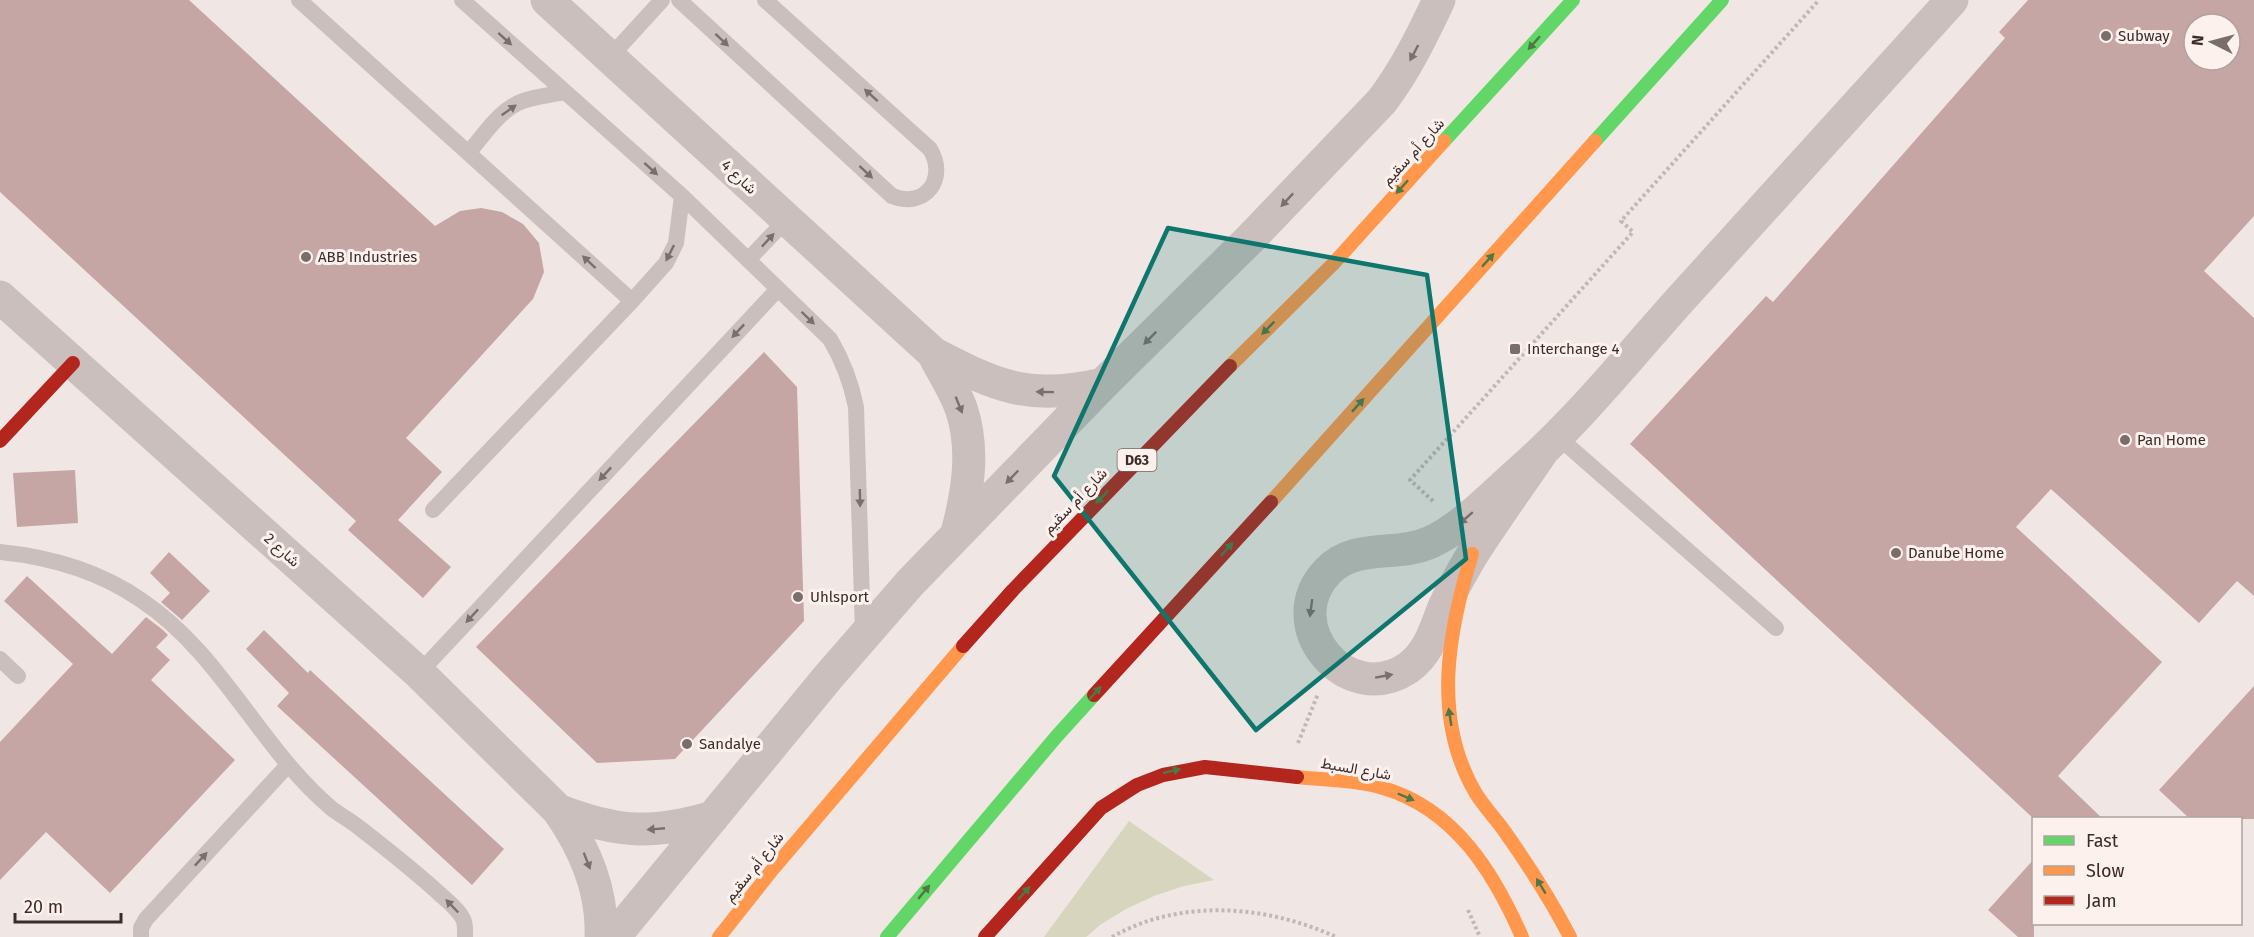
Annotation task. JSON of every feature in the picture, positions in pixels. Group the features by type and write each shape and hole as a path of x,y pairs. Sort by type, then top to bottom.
{"main road":[{"name":"شارع أم سقيم","path":"719,937 773,869 929,684 1013,590 1182,414 1333,264 1573,0"},
{"path":"886,937 1056,737 1349,416 1722,0"},
{"path":"0,441 74,363"},
{"path":"1472,554 1455,615 1450,646 1448,708 1453,740 1461,766 1475,792 1509,836 1539,882 1570,937"},
{"name":"شارع السبط","path":"985,937 1101,808 1118,794 1160,774 1182,769 1205,768 1356,783 1384,789 1411,799 1436,813 1458,832 1477,854 1493,878 1522,937"}],"street":[{"name":"شارع 4","path":"547,0 933,353 981,378 1010,388 1062,392 1103,384"},
{"path":"614,937 864,635 957,533 1251,238 1382,100 1400,78 1439,0"},
{"path":"1550,444 1472,554 1449,598 1427,649 1417,661 1389,677 1358,676 1342,671 1330,661 1320,649 1313,634 1310,618 1316,587 1325,574 1336,563 1350,555 1366,551 1399,551 1432,542 1460,523 1550,444 1952,0"},
{"name":"شارع 2","path":"0,297 418,674 558,810 585,854 598,903 601,937"},
{"name":"شارع 4","path":"933,353 960,406 967,431 969,482 957,533"},
{"name":"شارع 2","path":"558,810 588,822 619,829 651,830 682,826 713,817"}],"lane":[{"path":"299,0 632,302"},
{"path":"462,0 682,196 830,339 851,382 859,432 864,635"},
{"path":"610,57 662,0"},
{"path":"679,0 892,196 912,200 922,196 931,188 938,168 936,158 930,149 765,0"},
{"path":"469,152 501,114 512,106 533,98 565,92"},
{"path":"433,510 632,302 671,255 676,243 682,196"},
{"path":"749,260 786,220"},
{"path":"418,674 778,289"},
{"path":"1550,444 1776,628"},
{"path":"0,552 28,555 67,564 105,579 140,600 173,624 236,695 288,765 309,788 427,882 463,918 465,937"},
{"path":"0,659 18,676"},
{"path":"141,937 141,928 146,919 288,765"}],"path":[{"path":"1435,503 1410,480 1633,232 1621,221 1819,0"},
{"path":"1298,742 1319,690"},
{"path":"1467,909 1480,937"},
{"path":"1112,937 1126,929 1154,919 1182,912 1212,910 1243,911 1274,916 1305,924 1336,937"}],"highlighted area":[{"path":"1168,228 1427,275 1466,559 1256,730 1054,476"}],"shaded area":[{"path":"1129,821 1214,880 1184,886 1154,896 1126,909 1100,925 1086,937 1044,937"}],"building":[{"name":"ABB Industries","path":"0,0 189,0 435,226 460,211 481,208 502,212 523,224 539,243 544,272 533,299 406,438 442,472 398,520 451,567 423,598 348,530 356,521 0,192"},
{"path":"2028,0 2254,0 2254,216 2204,271 2254,318 2254,596 2237,581 2199,623 2051,489 2016,527 2162,662 2058,776 2101,817 2032,817 1630,444 1766,296 1773,302 2005,38 1999,32"},
{"path":"764,352 797,387 804,621 675,759 597,763 476,647"},
{"path":"75,470 78,523 17,527 13,473"},
{"path":"169,552 210,591 182,620 161,602 170,593 150,573"},
{"path":"27,576 112,654 146,617 163,630 168,635 156,647 170,660 151,680 235,760 110,893 46,832 0,880 0,742 73,664 4,601"},
{"path":"264,630 308,673 310,670 504,849 472,885 277,706 289,693 246,649"},
{"path":"2254,686 2254,819 2188,817 2159,790"},
{"path":"2032,861 2034,937 2018,937 1988,910"}],"traffic: fast":[{"path":"1444,141 1573,0"},
{"path":"1595,141 1722,0"},
{"path":"887,937 1094,695"}],"traffic: slow":[{"path":"1230,366 1333,264 1444,141"},
{"path":"1271,502 1595,141"},
{"path":"1472,554 1463,584 1451,644 1448,674 1453,735 1462,764 1475,792 1531,870 1570,937"},
{"path":"719,937 773,869 963,646"},
{"path":"1297,777 1373,785 1408,798 1431,811 1451,827 1485,867 1522,937"}],"traffic: jam":[{"path":"0,441 73,363"},
{"path":"963,646 1013,590 1230,366"},
{"path":"1094,695 1271,502"},
{"path":"985,937 1101,808 1137,785 1163,775 1205,767 1297,777"}],"place":[{"name":"Subway","path":"2106,36"},
{"name":"ABB Industries","path":"306,257"},
{"name":"Interchange 4","path":"1515,349"},
{"name":"Pan Home","path":"2125,440"},
{"name":"Danube Home","path":"1896,553"},
{"name":"Uhlsport","path":"798,597"},
{"name":"Sandalye","path":"687,744"}]}
